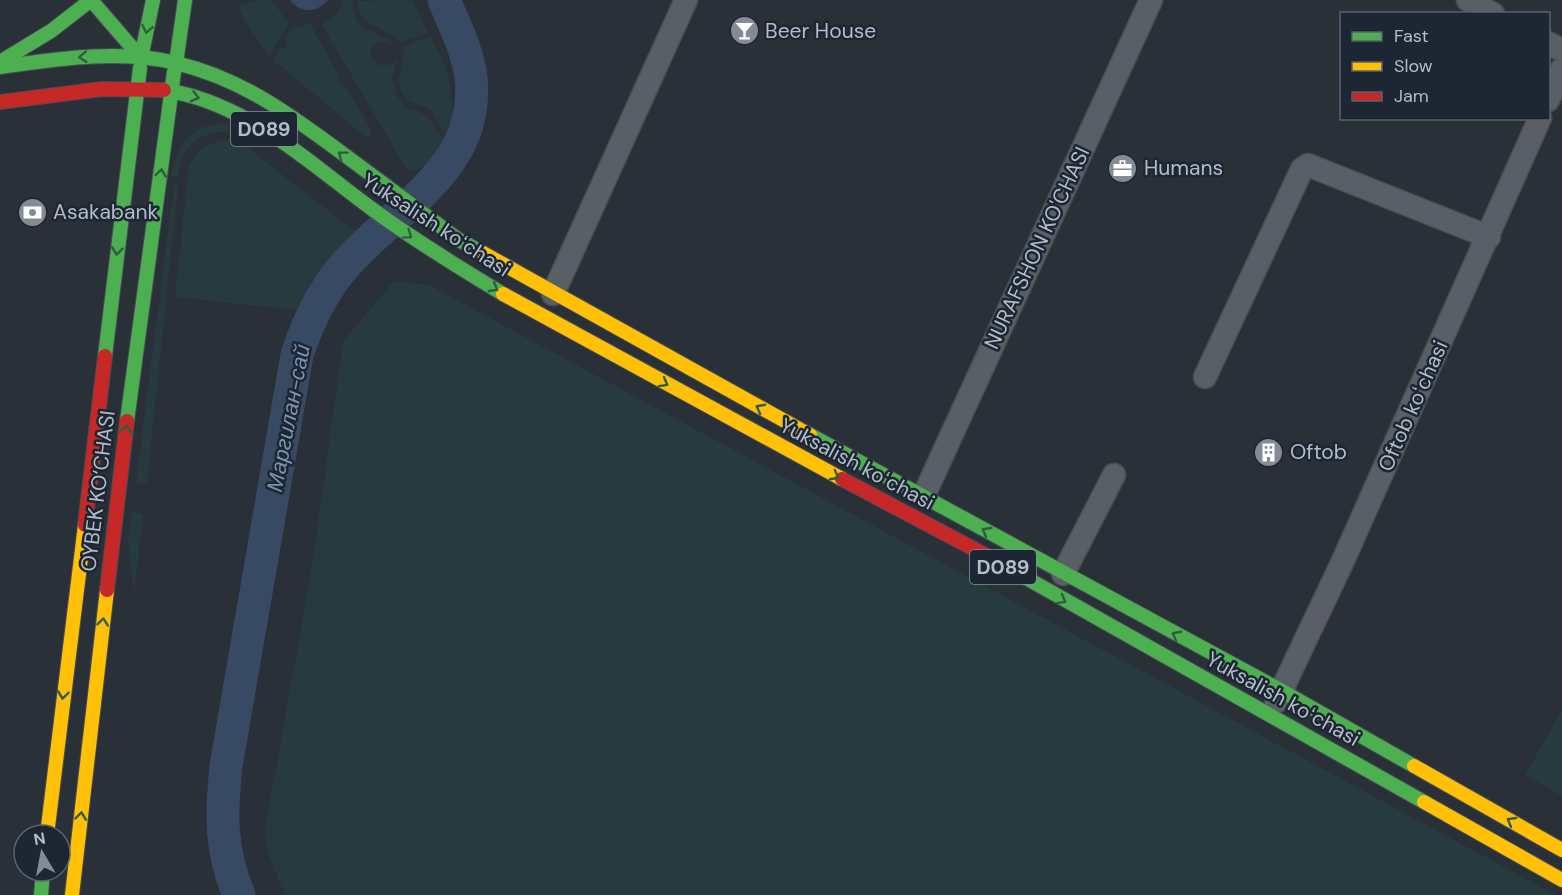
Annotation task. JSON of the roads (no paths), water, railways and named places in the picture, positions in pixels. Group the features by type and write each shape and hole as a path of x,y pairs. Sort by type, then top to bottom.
{"main road":[{"path":"0,65 51,32 91,0 141,58"},
{"name":"OYBEK KO‘CHASI","path":"48,823 137,89 153,0"},
{"name":"OYBEK KO‘CHASI","path":"72,895 118,490 185,0"},
{"name":"Yuksalish koʻchasi","path":"0,65 68,58 141,58 176,63 237,84 274,104 459,240 553,294 924,495 1063,574 1282,691 1562,850"},
{"name":"Yuksalish koʻchasi","path":"0,102 99,89 137,89 197,97 226,108 260,126 372,211 443,259 1269,715 1562,880"}],"street":[{"path":"553,294 686,0"},
{"name":"NURAFSHON KO'CHASI","path":"924,495 1151,0"},
{"path":"1468,0 1489,12"},
{"path":"1550,96 1562,69"},
{"name":"Oftob koʻchasi","path":"1269,715 1489,237 1539,120"},
{"path":"1205,377 1302,169 1308,165 1489,237"},
{"path":"1063,574 1114,476"}],"water":[{"path":"290,0 328,0 319,7 304,10"}],"waterway":[{"name":"Маргилан-сай","path":"239,895 225,847 223,800 226,766 297,355 317,306 338,273 432,182 449,161 463,137 470,109 471,78 464,48 444,0"}],"place":[{"name":"Beer House","path":"744,31"},
{"name":"Humans","path":"1123,168"},
{"name":"Asakabank","path":"32,212"},
{"name":"Oftob","path":"1269,452"}]}
